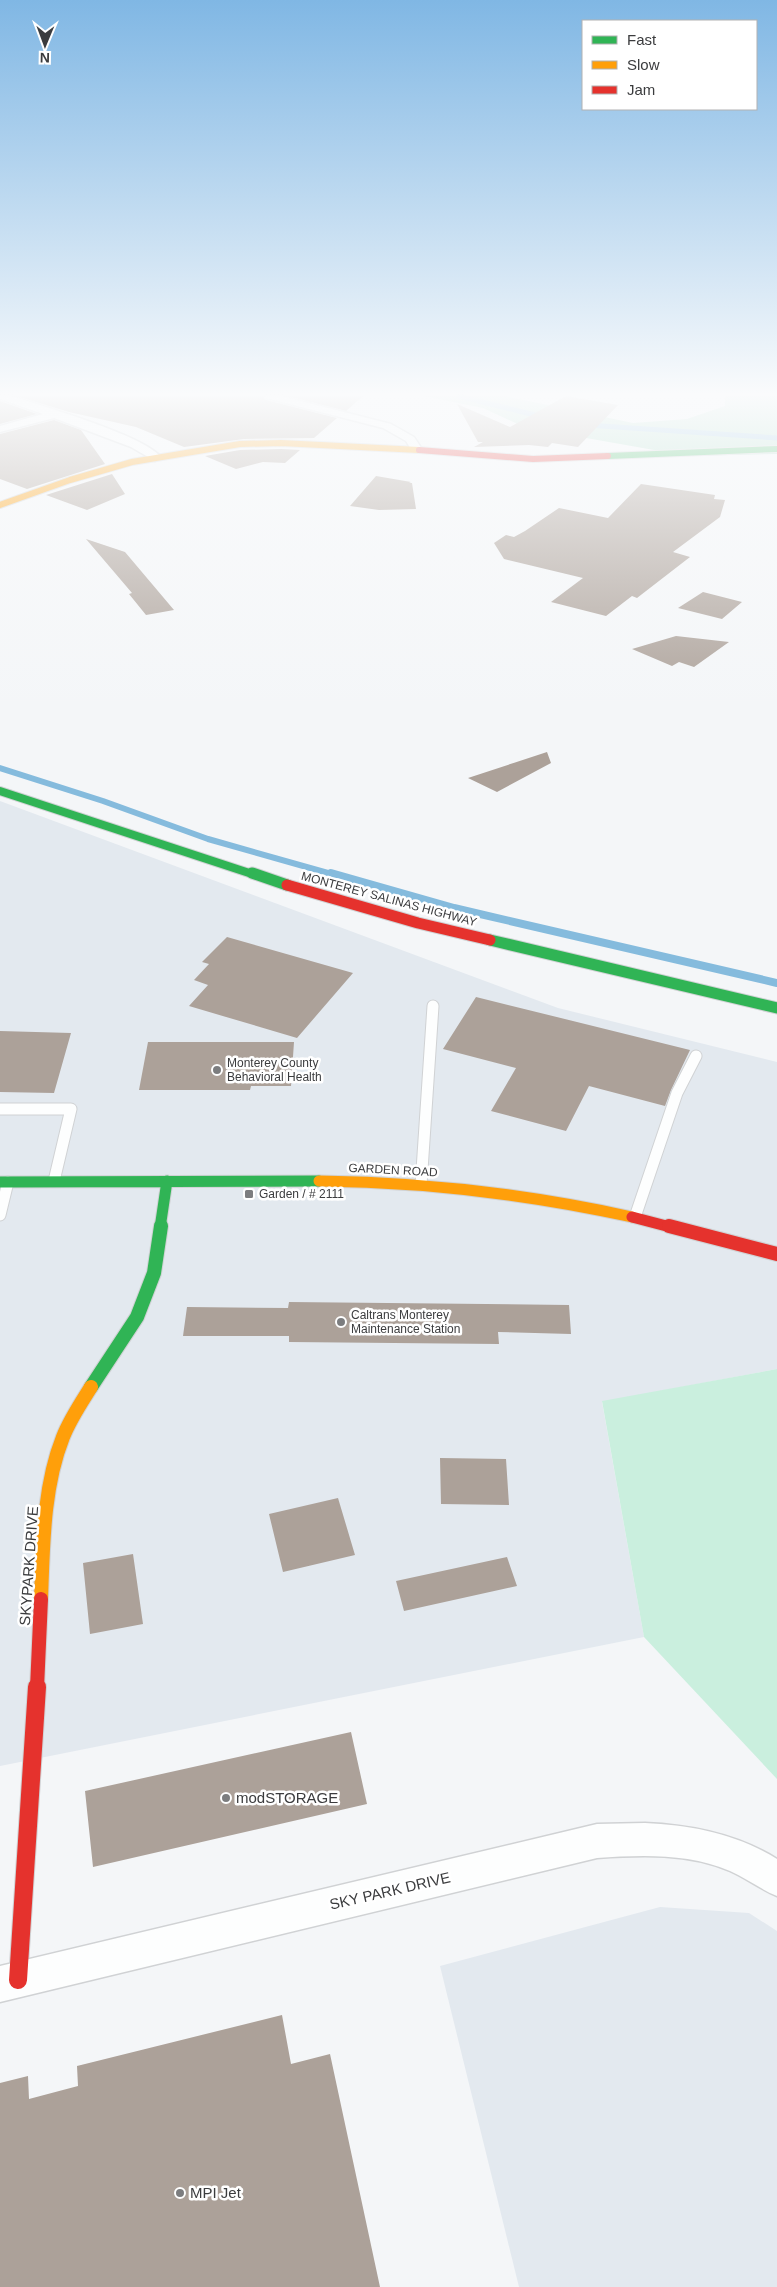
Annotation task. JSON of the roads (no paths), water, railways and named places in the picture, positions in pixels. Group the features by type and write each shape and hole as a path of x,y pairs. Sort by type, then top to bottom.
{"main road":[{"name":"MONTEREY SALINAS HIGHWAY","path":"0,791 248,874 418,923 777,1008"},
{"name":"SKYPARK DRIVE","path":"9,1982 33,1749 44,1537 56,1455 68,1426 89,1390 137,1317 154,1273 166,1181"},
{"name":"GARDEN ROAD","path":"4,1182 374,1181 421,1184 536,1197 662,1222 777,1254"}],"street":[{"name":"SKY PARK DRIVE","path":"9,1982 597,1842 653,1839 691,1842 733,1855 760,1867 777,1879"}],"lane":[{"path":"421,1184 433,1006"},
{"path":"635,1217 678,1093 696,1056"},
{"path":"0,1108 70,1109 54,1182"},
{"path":"0,1214 4,1182"}],"waterway":[{"path":"0,768 103,801 208,839 335,875"},
{"path":"331,873 454,908 777,983"}],"place":[{"name":"Monterey County Behavioral Health","path":"217,1070"},
{"name":"Garden / # 2111","path":"249,1194"},
{"name":"Caltrans Monterey Maintenance Station","path":"341,1322"},
{"name":"modSTORAGE","path":"226,1798"},
{"name":"MPI Jet","path":"180,2193"}]}
